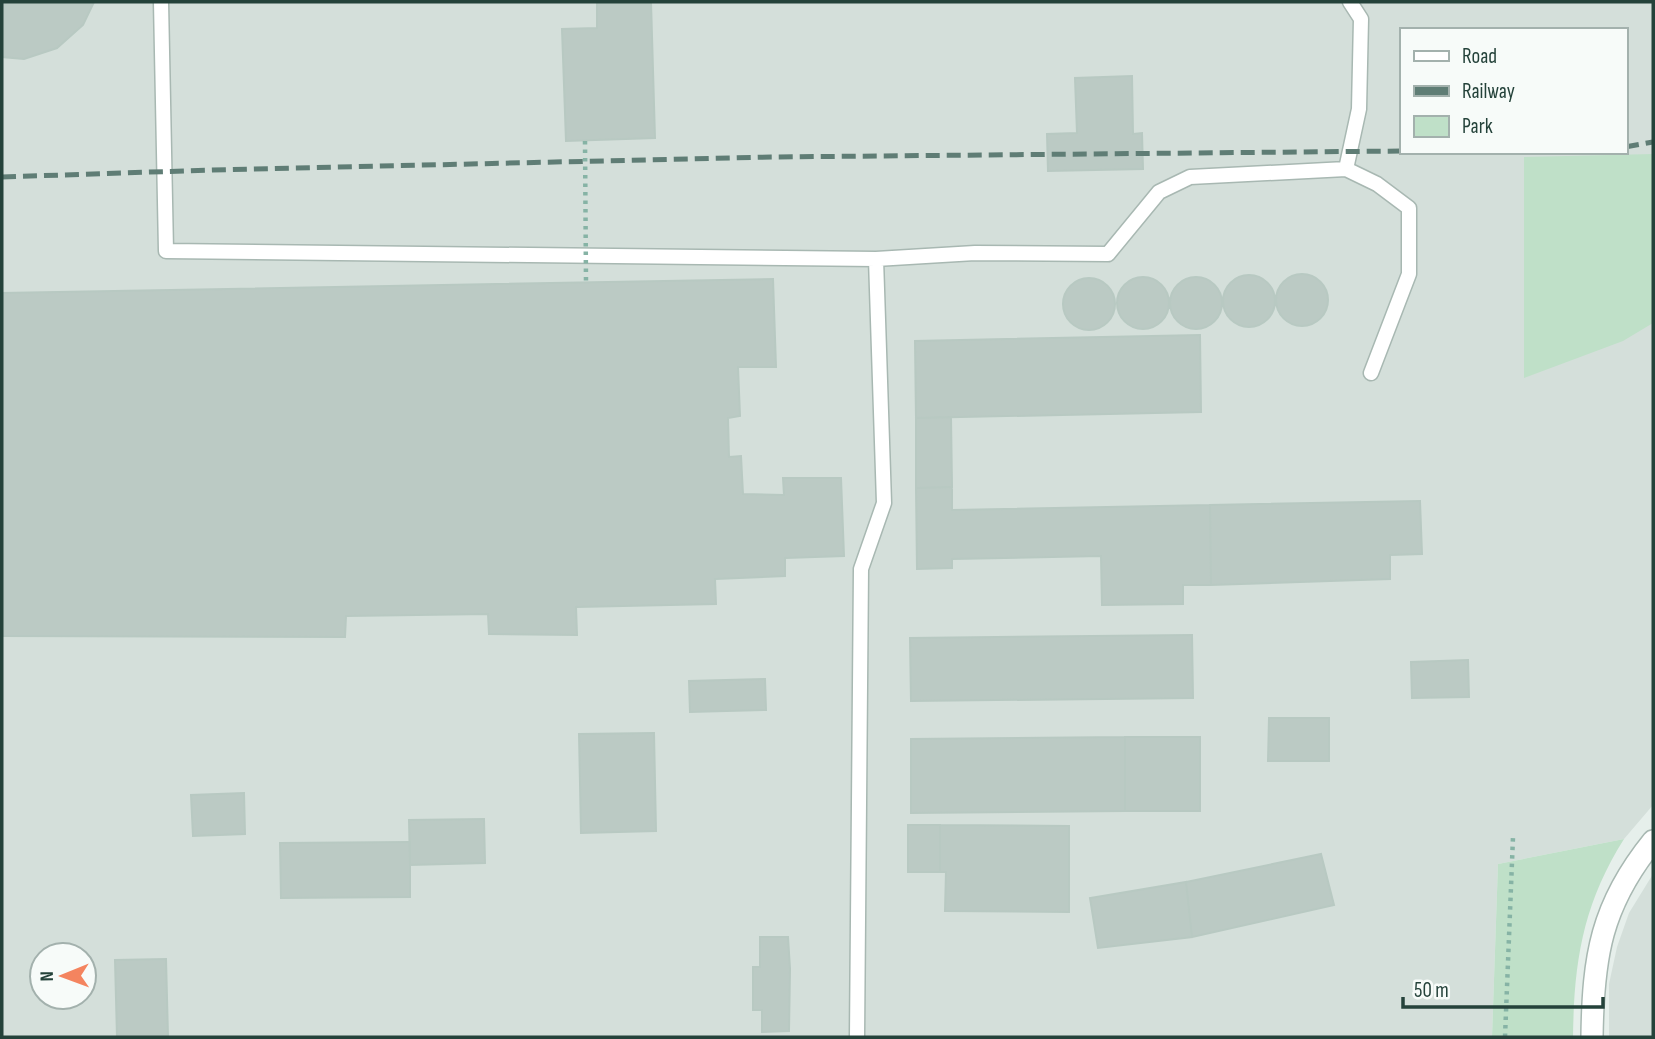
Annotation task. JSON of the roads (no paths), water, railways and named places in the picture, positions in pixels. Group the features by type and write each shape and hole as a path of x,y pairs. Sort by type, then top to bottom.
{"street":[{"path":"1592,1037 1592,988 1599,947 1612,908 1631,868 1653,841"}],"lane":[{"path":"160,2 166,251 876,259 975,253 1108,254 1158,192 1190,177 1346,169 1377,184 1409,208 1409,274 1371,373"},
{"path":"1346,169 1352,150 1359,96 1361,19 1350,2"},
{"path":"857,1037 861,569 884,503 876,259"}],"railway":[{"path":"1627,147 1653,142"},
{"path":"2,177 771,157 1400,151"}]}
